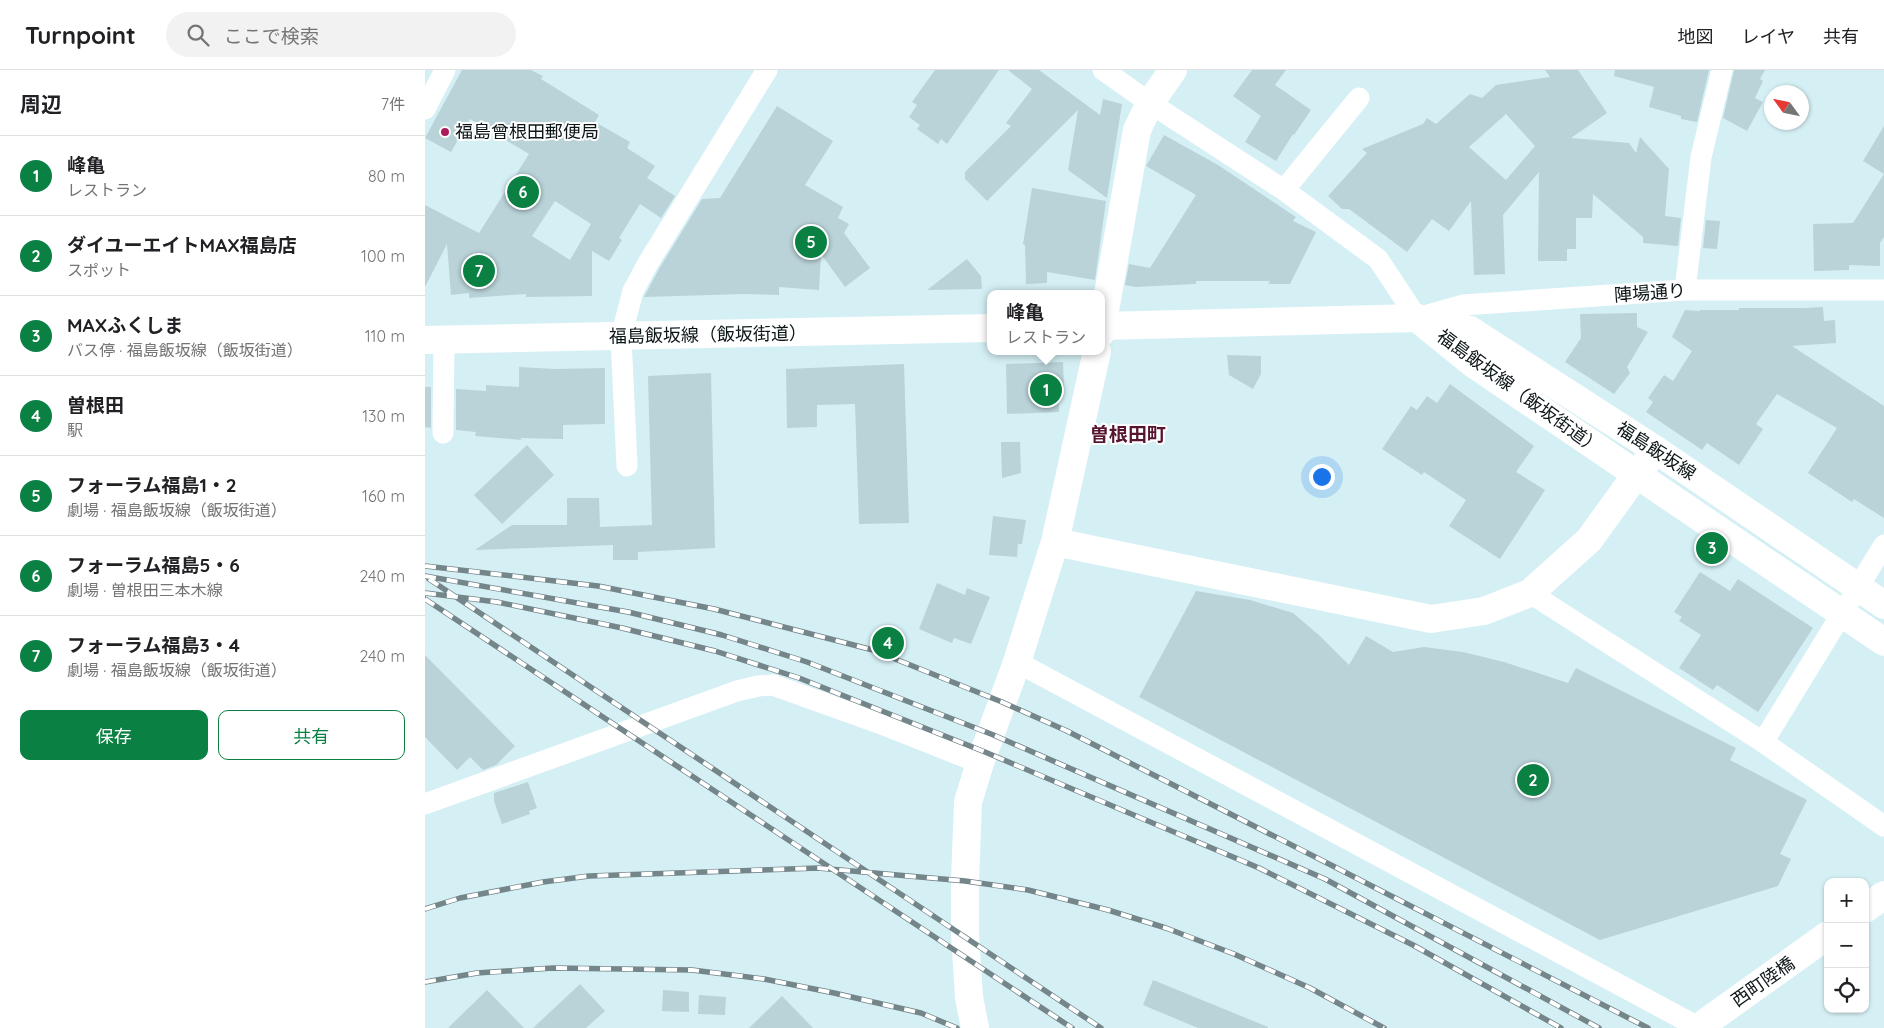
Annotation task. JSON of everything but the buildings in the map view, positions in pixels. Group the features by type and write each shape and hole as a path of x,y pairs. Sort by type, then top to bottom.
{"main road":[{"path":"1105,306 1137,130 1150,103 1173,70"},
{"name":"福島飯坂線（飯坂街道）","path":"1417,318 1475,365 1884,642"},
{"path":"1105,334 1417,318"},
{"name":"福島飯坂線","path":"1417,318 1470,330 1656,450 1884,605"},
{"name":"福島飯坂線（飯坂街道）","path":"434,340 987,328"},
{"path":"975,1028 969,997 965,934 968,802 980,763 1017,662 1055,542 1095,355"},
{"path":"1055,542 1431,619 1484,611 1530,593 1589,540 1656,450"},
{"path":"1869,906 1884,895"},
{"name":"西町陸橋","path":"1699,1028 1824,939"}],"street":[{"path":"425,108 445,70"},
{"path":"627,466 621,337 633,291 767,70"},
{"path":"1103,70 1150,103 1284,190 1378,259 1417,318"},
{"path":"1685,290 1701,157 1722,70"},
{"path":"1284,190 1359,98"},
{"name":"陣場通り","path":"1417,318 1463,306 1685,290 1884,290"},
{"path":"434,340 443,433"},
{"path":"1763,742 1884,545"},
{"path":"1530,593 1763,742 1884,826"},
{"path":"1017,662 1699,1028"},
{"path":"425,804 737,691 758,686 773,685 879,723 980,763"}],"railway":[{"path":"425,566 598,586 714,609 873,650 1002,702 1067,731 1648,1028"},
{"path":"425,576 628,612 722,635 807,662 991,734 1325,879 1599,1028"},
{"path":"429,579 1101,1028"},
{"path":"425,593 497,602 622,628 715,651 799,678 985,752 1259,868 1413,945 1561,1028"},
{"path":"425,599 1072,1028"},
{"path":"425,909 460,898 543,882 589,876 818,868 965,881 1028,890 1108,910 1166,928 1234,954 1310,988 1384,1028"},
{"path":"425,982 477,973 553,968 692,970 764,979 834,993 921,1013 957,1028"}],"place":[{"name":"福島曾根田郵便局","path":"445,132"},
{"name":"フォーラム福島5・6","path":"523,192"},
{"name":"フォーラム福島1・2","path":"811,242"},
{"name":"フォーラム福島3・4","path":"479,271"},
{"name":"峰亀","path":"1046,390"},
{"name":"MAXふくしま","path":"1712,548"},
{"name":"曽根田","path":"888,643"},
{"name":"ダイユーエイトMAX福島店","path":"1533,780"}],"district":[{"name":"曽根田町","path":"1128,434"}]}
